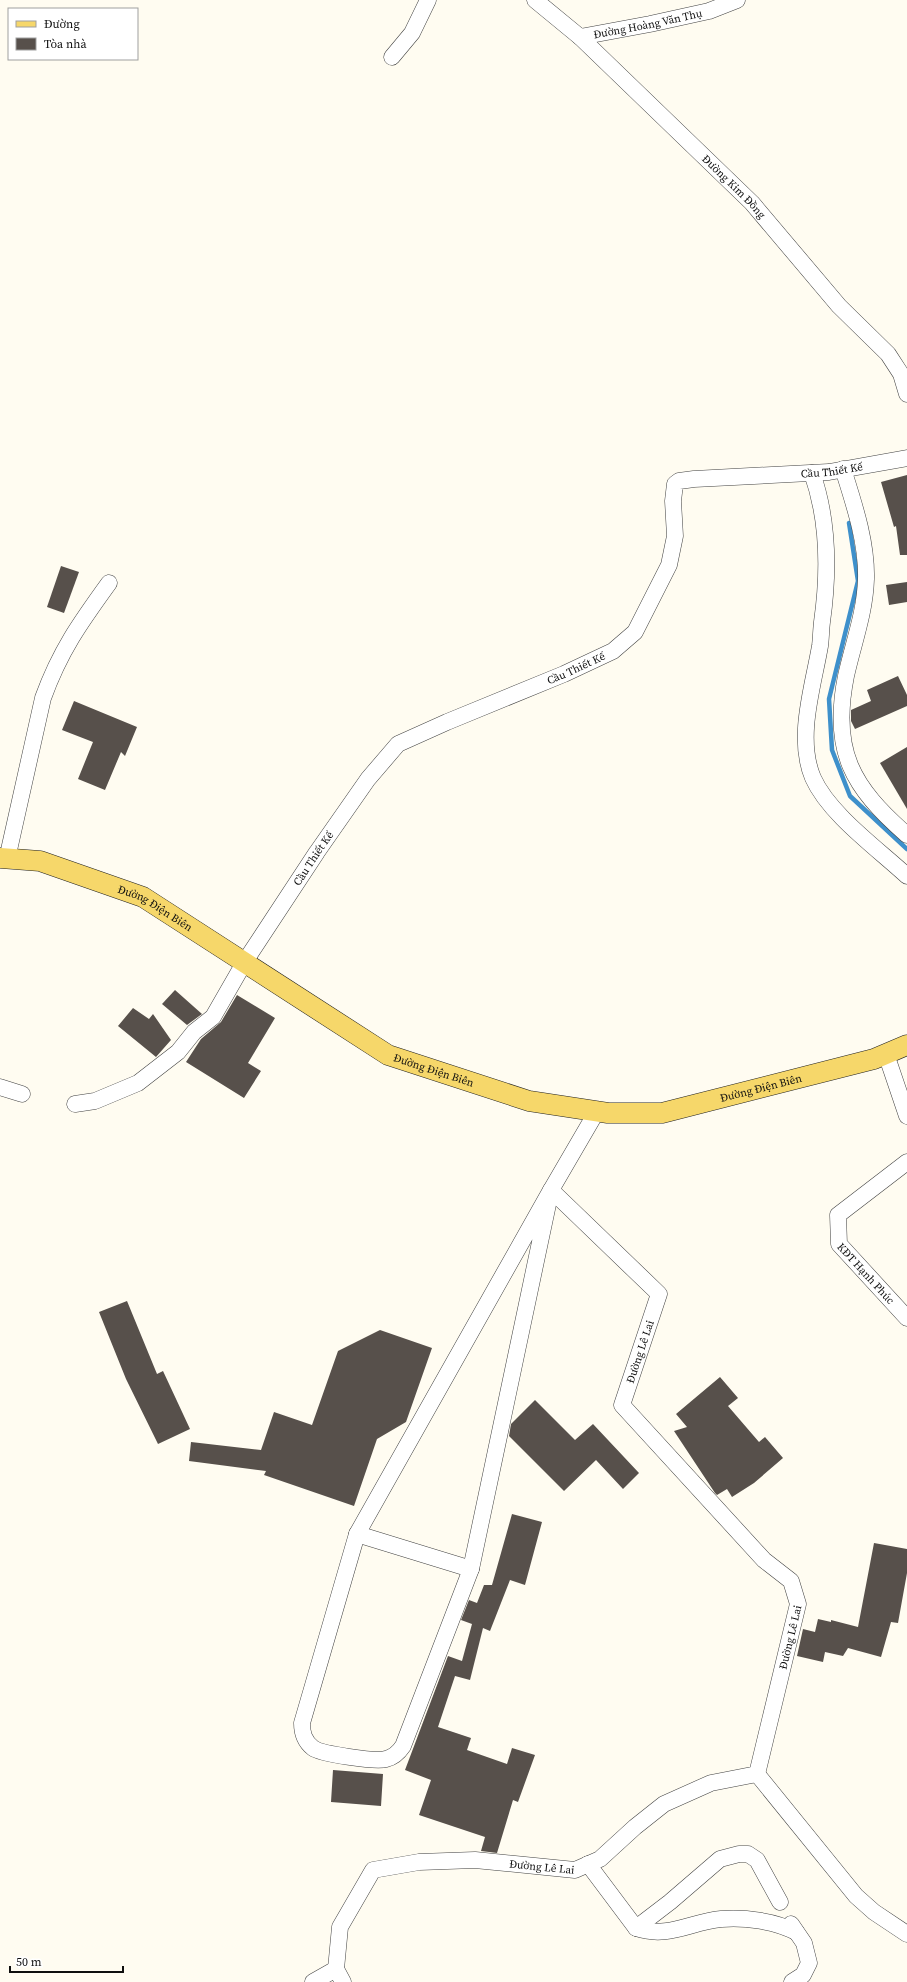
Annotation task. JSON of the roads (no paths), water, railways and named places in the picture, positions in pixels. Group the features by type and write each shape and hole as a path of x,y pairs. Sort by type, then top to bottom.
{"main road":[{"name":"Đường Điện Biên","path":"4,859 40,860 143,897 388,1055 529,1101 597,1111 662,1113 874,1059 907,1045"}],"street":[{"path":"392,58 412,33 428,0"},
{"name":"Đường Kim Đồng","path":"535,0 580,37 752,203 839,306 888,354 901,374 907,394"},
{"name":"Đường Hoàng Văn Thụ","path":"580,37 709,11 737,0"},
{"name":"Cầu Thiết Kế","path":"244,963 368,778 398,744 447,722 564,674 613,651 635,632 669,565 675,536 673,501 675,484 679,481 694,479 812,473 907,458"},
{"path":"843,469 859,523 864,549 866,577 860,622 846,677 841,734 850,768 857,781 887,818 907,835"},
{"path":"812,473 818,490 826,532 826,575 820,646 810,696 806,744 807,760 814,779 835,812 907,876"},
{"path":"4,859 43,698 52,674 75,630 109,583"},
{"path":"75,1104 95,1101 138,1083 178,1052 194,1032 213,1017 244,963"},
{"path":"886,1054 907,1116"},
{"path":"0,1087 22,1094"},
{"path":"550,1190 471,1569 400,1749 393,1756 381,1760 324,1753 316,1750 307,1742 304,1736 302,1723 357,1534 550,1190 597,1111"},
{"name":"KĐT Hạnh Phúc","path":"907,1162 838,1215 839,1244 907,1318"},
{"name":"Đường Lê Lai","path":"339,1976 340,1927 373,1870 419,1862 475,1860 575,1870 600,1859 635,1827 664,1804 711,1783 757,1774 798,1604 792,1581 764,1560 622,1405 659,1294 550,1190"},
{"path":"357,1534 471,1569"},
{"path":"757,1774 856,1896 874,1912 907,1934"},
{"path":"636,1928 670,1902 720,1859 739,1854 748,1854 757,1860 780,1902"},
{"path":"588,1864 636,1928 647,1932 662,1933 720,1919 773,1922 793,1926 804,1943 810,1963 801,1980"},
{"path":"313,1982 339,1976"}],"waterway":[{"path":"849,523 858,581 829,699 832,750 850,796 907,849"}]}
